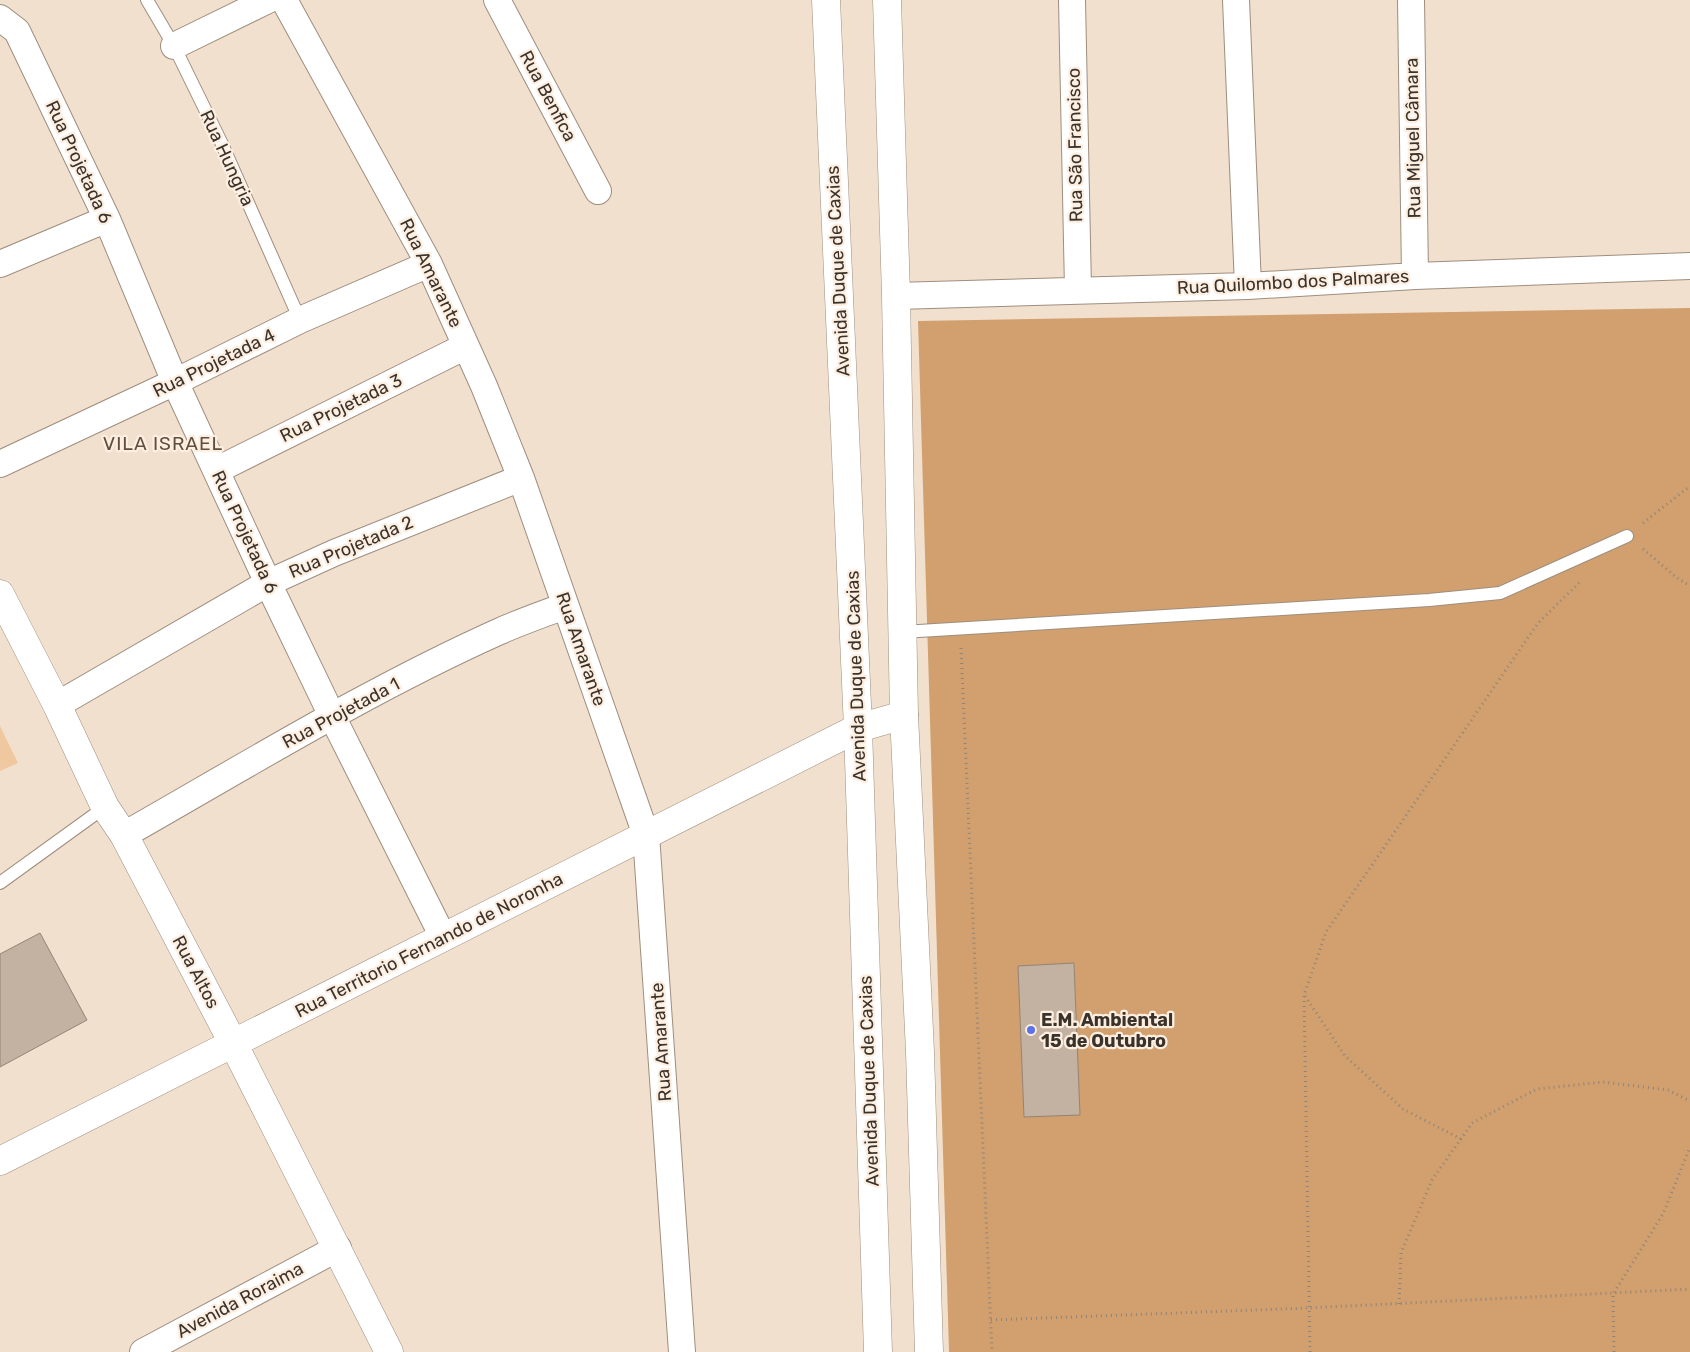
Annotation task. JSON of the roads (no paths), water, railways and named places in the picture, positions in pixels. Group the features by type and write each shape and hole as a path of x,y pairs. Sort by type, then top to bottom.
{"main road":[{"name":"Avenida Duque de Caxias","path":"826,0 858,728 878,1352"},
{"path":"887,0 896,296 904,714 920,1052 929,1352"},
{"name":"Rua Altos","path":"0,594 57,705 105,807 124,835 233,1043 389,1352"},
{"name":"Rua Territorio Fernando de Noronha","path":"0,1161 858,728 904,714"}],"street":[{"path":"174,46 268,0"},
{"name":"Rua Amarante","path":"284,0 429,264 484,386 521,478 646,835 682,1352"},
{"name":"Rua Benfica","path":"497,0 598,191"},
{"name":"Rua São Francisco","path":"1072,0 1078,290"},
{"path":"1236,0 1248,286"},
{"name":"Rua Miguel Câmara","path":"1411,0 1415,276"},
{"name":"Rua Projetada 6","path":"0,18 17,31 107,219 175,382 268,583 332,716 443,937"},
{"path":"0,264 107,219"},
{"name":"Rua Projetada 4","path":"0,464 175,382 300,320 429,264"},
{"name":"Rua Quilombo dos Palmares","path":"896,296 1248,286 1415,276 1690,266"},
{"name":"Rua Projetada 3","path":"217,470 466,346"},
{"name":"Rua Projetada 2","path":"57,705 268,583 352,545 521,478"},
{"name":"Rua Projetada 1","path":"124,835 332,716 499,632 565,606"},
{"name":"Avenida Roraima","path":"143,1352 338,1248"}],"lane":[{"name":"Rua Hungria","path":"147,0 174,46 222,144 300,320"},
{"path":"902,632 961,630 1429,600 1500,593 1627,536"},
{"path":"0,884 105,807"}],"place":[{"name":"E.M. Ambiental 15 de Outubro","path":"1031,1030"}],"district":[{"name":"VILA ISRAEL","path":"163,443"}]}
